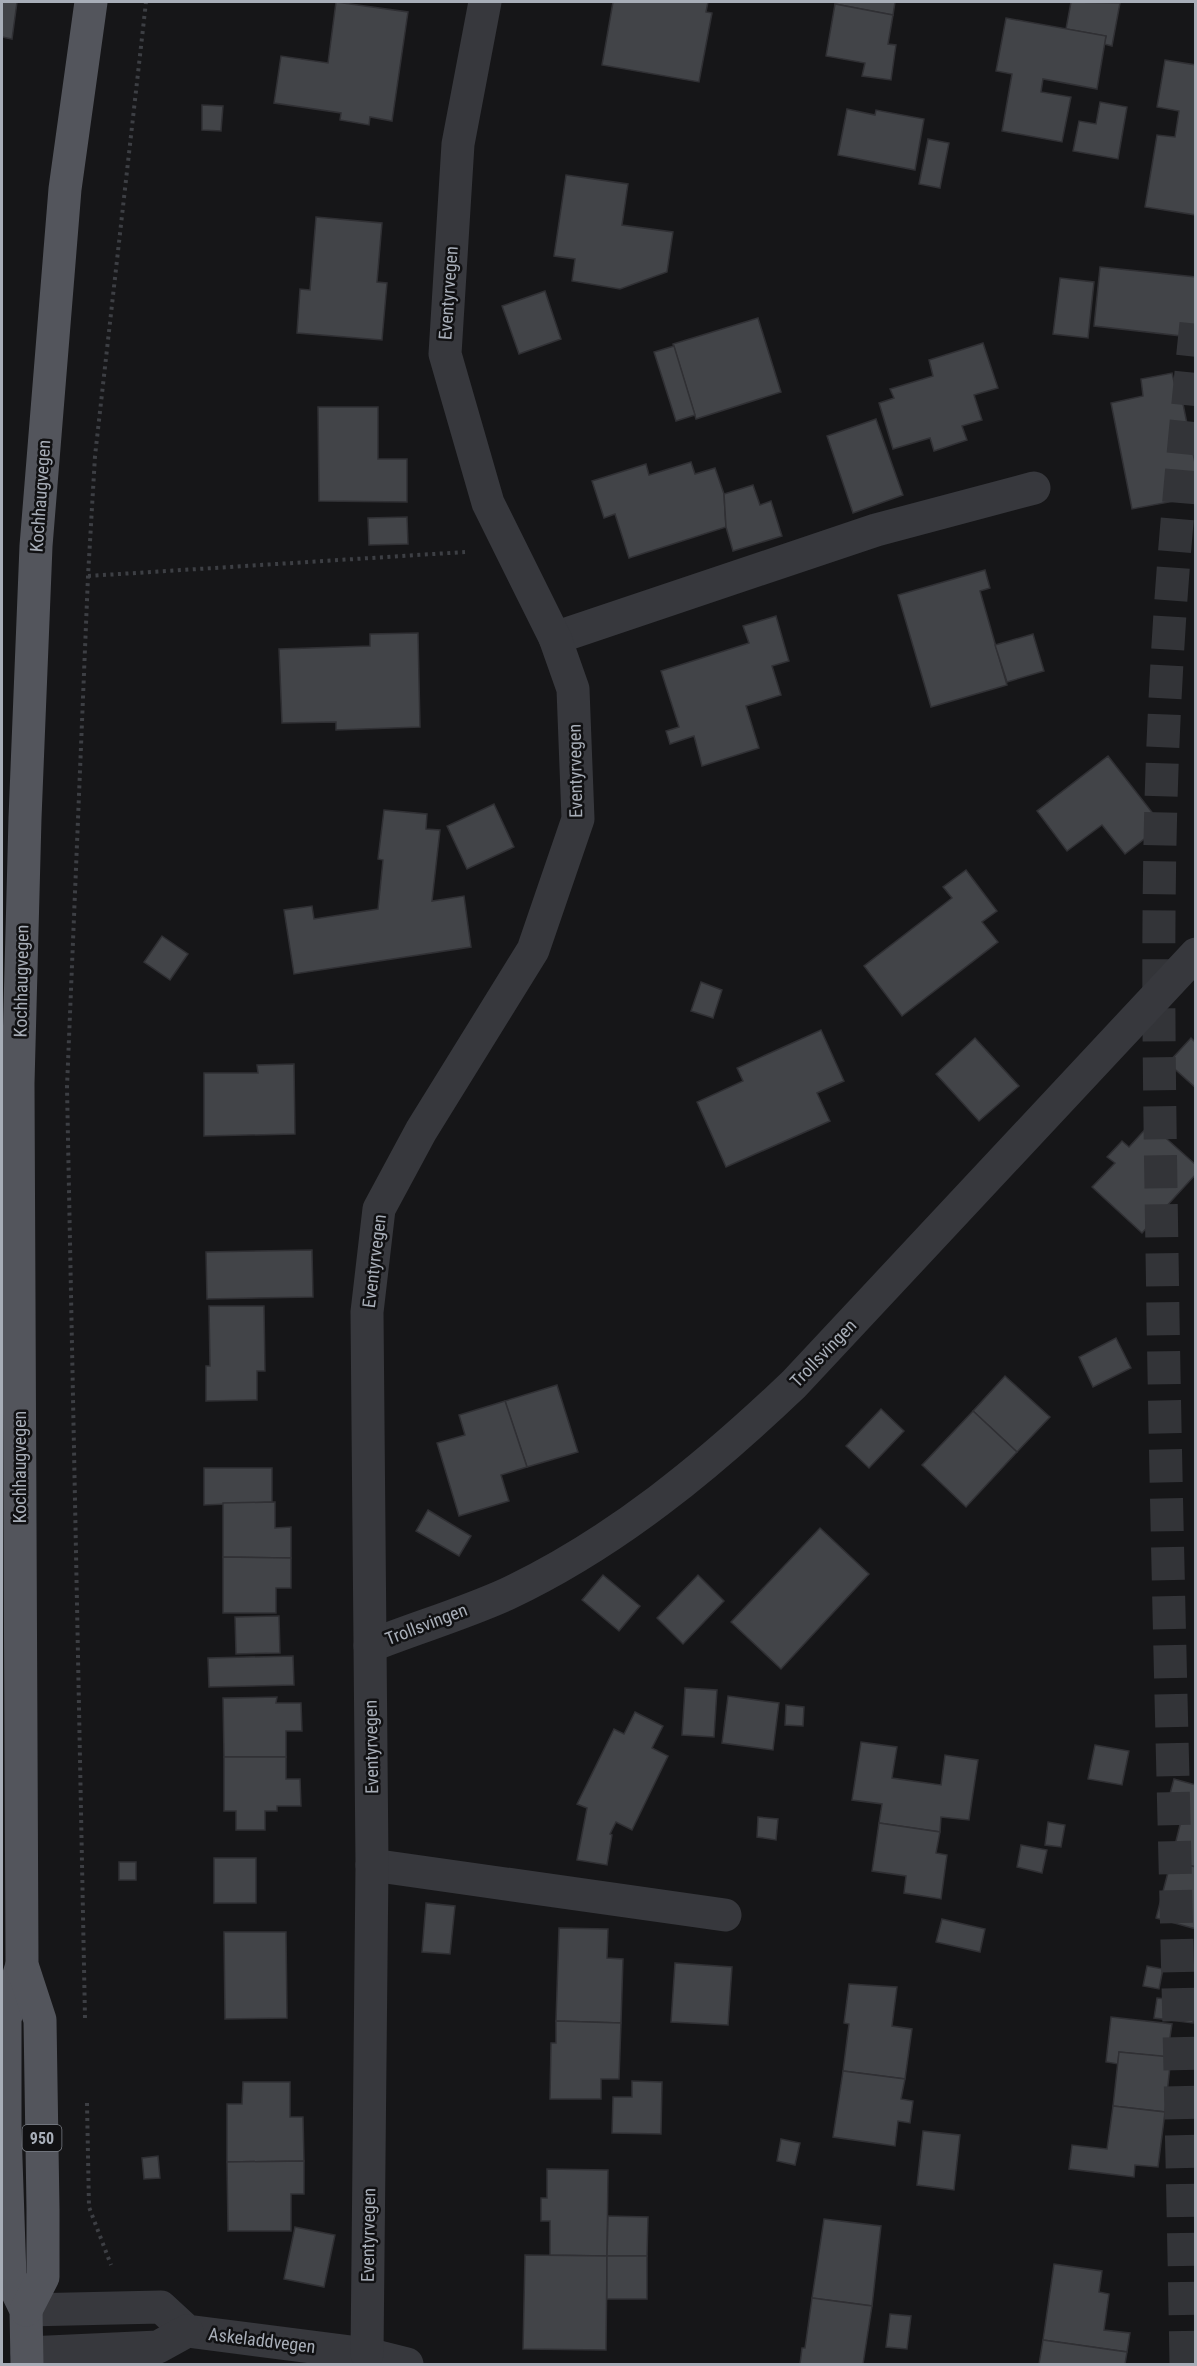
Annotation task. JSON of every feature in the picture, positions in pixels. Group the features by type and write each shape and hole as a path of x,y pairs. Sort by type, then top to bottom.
{"main road":[{"name":"Kochhaugvegen","path":"27,2359 26,2310 10,2277 3,2130 5,2019 22,1965 18,1083 25,818 36,546 64,189 91,2"},
{"name":"Kochhaugvegen","path":"22,1965 40,2020 43,2209 42,2277 26,2310"}],"street":[{"name":"Eventyrvegen","path":"367,2354 372,1865 367,1312 379,1209 421,1131 533,950 578,819 573,689 555,638 488,503 444,354 458,144 485,2"},
{"path":"555,638 876,530 1034,488"},
{"name":"Trollsvingen","path":"370,1646 505,1594 545,1575 594,1546 693,1473 794,1384 1196,954"},
{"path":"372,1865 725,1915"},
{"name":"Askeladdvegen","path":"26,2310 161,2307 187,2331 367,2354 407,2364"},
{"name":"Askeladdvegen","path":"27,2359 158,2347 187,2331"}],"path":[{"path":"86,2029 67,1087 95,456 146,2"},
{"path":"88,576 511,549"},
{"path":"87,2100 89,2207 111,2265 112,2275"}],"building":[{"path":"2,2 17,2 12,39 2,37"},
{"path":"336,2 408,12 392,121 370,117 369,125 340,120 341,113 274,103 281,56 328,63"},
{"path":"613,2 708,2 706,12 712,13 699,82 602,65"},
{"path":"836,2 895,2 893,15 835,4"},
{"path":"1071,2 1120,3 1112,46 1104,44 1106,36 1066,29"},
{"path":"835,4 893,15 888,44 896,45 891,80 862,76 865,63 826,56"},
{"path":"1006,18 1106,36 1097,89 1043,79 1041,92 1071,97 1062,142 1002,131 1012,74 996,71"},
{"path":"1165,60 1196,65 1196,215 1145,207 1157,135 1175,137 1179,111 1157,107"},
{"path":"1100,102 1127,107 1118,159 1073,151 1079,121 1096,124"},
{"path":"202,105 223,106 221,131 202,130"},
{"path":"847,109 875,115 876,110 924,119 915,170 838,155"},
{"path":"928,139 949,143 940,188 919,184"},
{"path":"566,175 628,184 622,225 673,232 667,272 620,289 572,281 575,259 554,256"},
{"path":"316,217 382,223 377,282 387,283 382,340 297,333 300,289 310,290"},
{"path":"1100,267 1196,277 1196,325 1189,350 1179,349 1181,336 1094,326"},
{"path":"1060,278 1094,282 1088,338 1053,334"},
{"path":"545,291 561,339 519,354 502,306"},
{"path":"758,318 781,392 696,419 673,344"},
{"path":"983,343 998,388 974,395 982,420 962,426 967,440 934,451 930,438 893,449 879,403 894,398 890,389 933,376 929,360"},
{"path":"674,346 695,415 676,421 654,352"},
{"path":"1172,373 1176,390 1180,389 1196,468 1196,497 1132,509 1111,403 1143,396 1141,379"},
{"path":"318,407 378,407 378,459 407,459 407,502 319,501"},
{"path":"876,419 903,495 853,513 827,436"},
{"path":"691,462 695,474 715,468 724,494 726,527 629,558 615,514 604,518 592,481 646,464 649,475"},
{"path":"753,485 760,505 771,501 782,536 733,551 726,527 724,494"},
{"path":"407,517 408,544 369,545 368,518"},
{"path":"985,570 990,588 980,591 1007,685 931,707 898,595"},
{"path":"776,616 789,661 772,666 781,695 746,706 759,748 702,766 694,736 670,744 666,731 679,727 661,671 749,643 743,626"},
{"path":"418,633 420,727 336,730 336,722 282,723 279,649 370,646 370,634"},
{"path":"1033,634 1044,671 1007,682 995,645"},
{"path":"1108,756 1162,825 1125,854 1102,825 1067,851 1037,811"},
{"path":"494,804 514,847 467,869 447,826"},
{"path":"384,810 427,814 426,829 440,830 432,901 464,896 471,947 294,974 284,910 312,906 314,919 378,909 383,860 378,859"},
{"path":"966,870 997,911 982,922 998,942 902,1016 864,966 952,898 943,887"},
{"path":"162,936 188,954 170,980 144,962"},
{"path":"701,982 722,990 713,1018 691,1011"},
{"path":"821,1030 844,1081 817,1093 830,1121 726,1167 697,1102 743,1081 737,1068"},
{"path":"975,1038 1019,1086 979,1121 936,1074"},
{"path":"1191,1038 1196,1043 1196,1088 1168,1063"},
{"path":"294,1064 295,1134 204,1136 204,1073 258,1073 257,1065"},
{"path":"1150,1124 1196,1165 1196,1174 1142,1233 1092,1187 1115,1163 1107,1157 1122,1141 1129,1147"},
{"path":"312,1250 313,1297 207,1299 206,1252"},
{"path":"209,1306 264,1306 265,1371 257,1371 257,1400 206,1401 206,1366 210,1366"},
{"path":"1116,1338 1131,1368 1093,1387 1079,1357"},
{"path":"1005,1376 1050,1417 1017,1452 973,1411"},
{"path":"557,1385 578,1452 527,1467 505,1401"},
{"path":"505,1401 527,1467 501,1475 509,1501 459,1516 437,1443 465,1435 459,1415"},
{"path":"881,1409 904,1431 869,1468 846,1446"},
{"path":"973,1411 1017,1452 966,1507 922,1465"},
{"path":"204,1468 272,1468 272,1502 204,1505"},
{"path":"275,1502 275,1528 291,1527 291,1558 223,1557 223,1503"},
{"path":"428,1510 471,1536 459,1556 416,1531"},
{"path":"820,1528 869,1574 781,1669 731,1622"},
{"path":"223,1557 291,1558 291,1588 276,1588 276,1613 223,1613"},
{"path":"603,1575 640,1606 619,1631 582,1600"},
{"path":"698,1575 724,1601 683,1644 657,1618"},
{"path":"279,1616 280,1653 236,1654 235,1617"},
{"path":"293,1656 294,1685 209,1687 208,1658"},
{"path":"685,1688 717,1690 714,1737 682,1735"},
{"path":"728,1696 779,1703 773,1750 722,1743"},
{"path":"277,1697 276,1703 301,1703 302,1731 286,1731 286,1757 224,1757 223,1698"},
{"path":"786,1705 804,1707 803,1726 785,1725"},
{"path":"635,1712 663,1726 652,1748 668,1756 632,1830 616,1822 610,1834 612,1835 607,1865 577,1860 587,1808 577,1804 614,1729 624,1734"},
{"path":"861,1742 897,1747 892,1778 941,1785 945,1755 978,1760 969,1820 941,1817 940,1832 879,1823 882,1804 852,1800"},
{"path":"1095,1745 1129,1751 1122,1785 1088,1779"},
{"path":"224,1757 286,1757 286,1779 300,1779 301,1806 277,1806 277,1811 265,1811 265,1830 236,1830 236,1811 224,1811"},
{"path":"1174,1779 1196,1785 1196,1867 1171,1861 1181,1821 1164,1816"},
{"path":"758,1817 778,1819 776,1840 757,1837"},
{"path":"1048,1822 1065,1825 1061,1847 1045,1845"},
{"path":"879,1823 940,1832 936,1853 947,1855 941,1899 904,1893 906,1876 872,1871"},
{"path":"1021,1845 1047,1850 1042,1873 1017,1867"},
{"path":"214,1858 256,1858 256,1903 214,1903"},
{"path":"1171,1861 1196,1867 1196,1929 1156,1918"},
{"path":"119,1862 136,1862 136,1880 119,1880"},
{"path":"426,1903 455,1906 450,1954 422,1952"},
{"path":"942,1919 985,1929 980,1952 936,1942"},
{"path":"559,1928 608,1929 607,1958 623,1959 621,2023 556,2021"},
{"path":"224,1932 286,1932 287,2018 225,2019"},
{"path":"675,1963 732,1967 728,2025 671,2022"},
{"path":"1147,1966 1163,1969 1159,1989 1143,1986"},
{"path":"849,1984 897,1987 892,2026 912,2029 905,2079 843,2071 849,2024 844,2023"},
{"path":"1157,1998 1195,2002 1193,2023 1154,2018"},
{"path":"1111,2017 1172,2024 1167,2057 1119,2052 1118,2064 1106,2062"},
{"path":"556,2021 621,2023 619,2079 601,2079 601,2099 550,2099 551,2043 556,2043"},
{"path":"1119,2052 1171,2057 1165,2112 1113,2106"},
{"path":"843,2071 905,2079 901,2099 913,2101 910,2123 898,2121 895,2146 833,2137"},
{"path":"632,2081 662,2082 661,2134 612,2133 613,2097 632,2097"},
{"path":"243,2082 290,2082 290,2117 303,2117 304,2161 227,2162 227,2104 242,2104"},
{"path":"1113,2106 1165,2112 1158,2167 1135,2165 1134,2177 1069,2169 1072,2145 1107,2149"},
{"path":"923,2131 960,2135 954,2190 917,2185"},
{"path":"781,2139 800,2143 795,2165 777,2161"},
{"path":"158,2156 160,2178 144,2179 142,2158"},
{"path":"304,2161 304,2194 291,2194 291,2231 228,2231 227,2162"},
{"path":"547,2169 608,2170 607,2256 550,2255 550,2221 541,2221 541,2198 547,2198"},
{"path":"608,2216 648,2217 647,2256 607,2256"},
{"path":"824,2219 881,2226 872,2306 812,2298"},
{"path":"295,2227 335,2235 324,2287 284,2279"},
{"path":"525,2255 607,2256 606,2350 523,2349"},
{"path":"607,2256 647,2256 647,2299 607,2299"},
{"path":"1054,2264 1102,2271 1099,2292 1109,2294 1104,2330 1130,2333 1127,2352 1043,2340"},
{"path":"812,2298 872,2306 863,2364 800,2364 802,2348 805,2348"},
{"path":"890,2314 911,2316 907,2349 886,2347"},
{"path":"1043,2340 1127,2352 1125,2364 1039,2364"}],"tunnel":[{"path":"1186,2364 1163,1317 1159,920 1162,760 1169,636 1196,323"}]}
